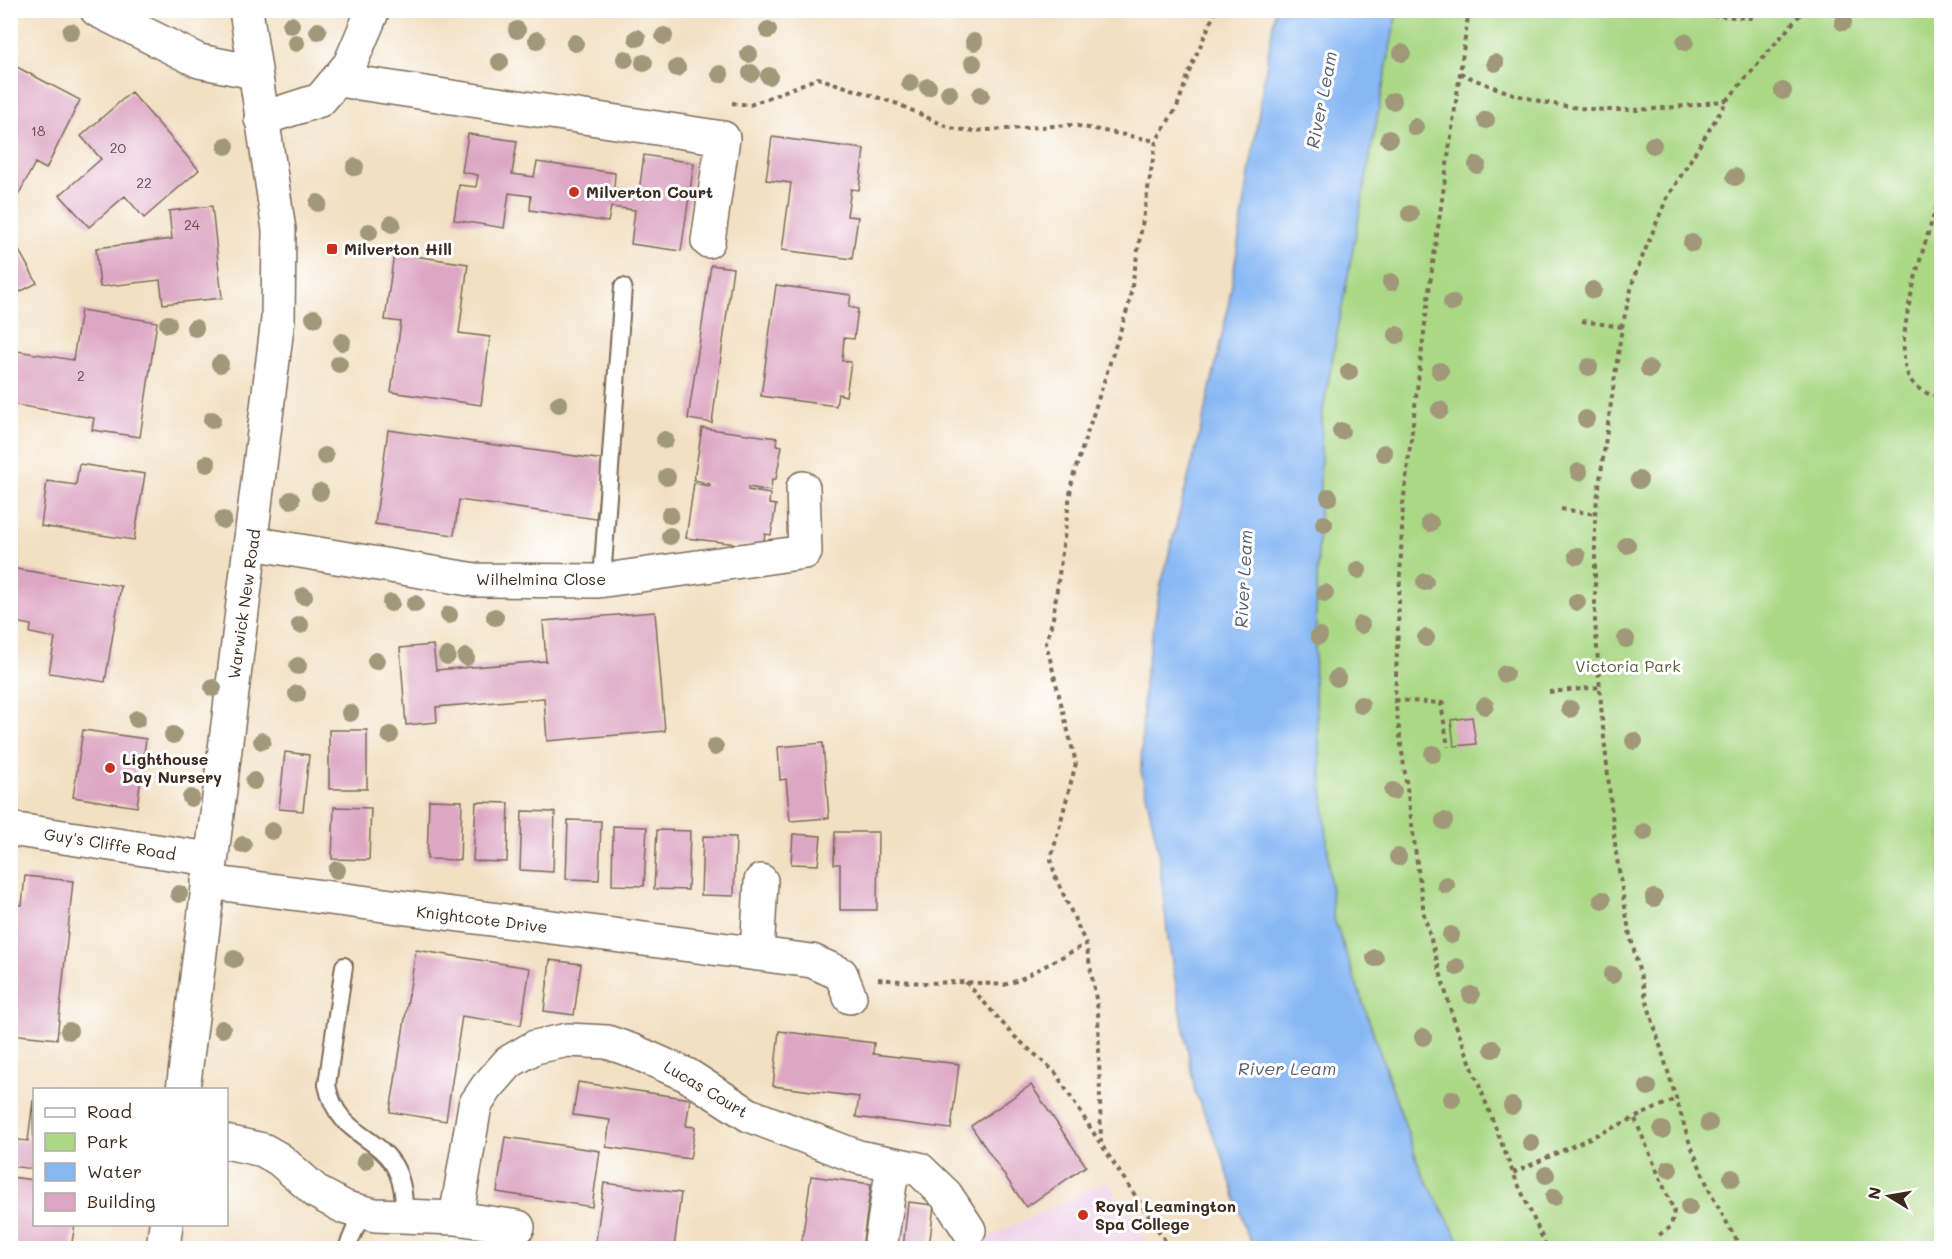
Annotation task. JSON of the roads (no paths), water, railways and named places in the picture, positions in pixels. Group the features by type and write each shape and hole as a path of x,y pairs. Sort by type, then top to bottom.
{"street":[{"path":"97,10 199,61 254,72"},
{"name":"Warwick New Road","path":"183,1088 278,319 279,230 246,10"},
{"path":"261,119 320,100 339,80 359,47 373,10"},
{"path":"339,80 723,138 708,241"},
{"name":"Wilhelmina Close","path":"252,543 476,580 602,580 805,552 803,488"},
{"name":"Guy's Cliffe Road","path":"10,829 209,871"},
{"name":"Knightcote Drive","path":"209,871 828,966 841,974 849,989 850,997"},
{"path":"757,954 761,881"},
{"name":"Lucas Court","path":"456,1218 475,1105 492,1080 509,1062 551,1041 607,1042 687,1075 749,1115 858,1157 919,1169 934,1181 969,1230"},
{"path":"228,1142 263,1150 279,1159 318,1193 346,1208 362,1212 456,1218 518,1227"},
{"path":"880,1248 893,1165"},
{"path":"163,1248 166,1226"}],"lane":[{"path":"602,580 623,287"},
{"path":"344,966 327,1085 331,1103 342,1119 390,1155 400,1173 405,1194 404,1216"},
{"path":"347,1248 362,1212"}],"water":[{"name":"River Leam","path":"1275,11 1397,11 1322,415 1314,683 1333,916 1420,1169 1463,1248 1254,1248 1246,1232 1222,1155 1195,1092 1168,939 1158,848 1141,771 1144,682 1160,589 1206,408 1228,308"}],"place":[{"name":"Milverton Court","path":"574,192"},
{"name":"Milverton Hill","path":"332,249"},
{"name":"Lighthouse Day Nursery","path":"110,768"},
{"name":"Royal Leamington Spa College","path":"1083,1215"}],"park label":[{"name":"Victoria Park","path":"1628,666"}]}
